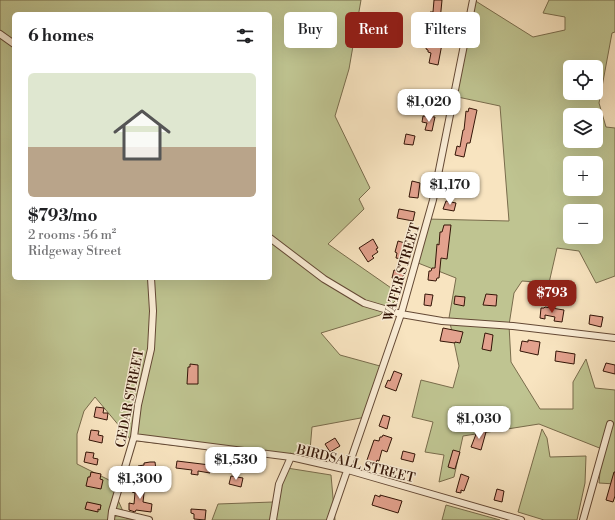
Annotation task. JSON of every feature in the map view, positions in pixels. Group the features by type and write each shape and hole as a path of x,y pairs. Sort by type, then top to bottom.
{"street":[{"name":"WATER STREET","path":"330,520 400,314 433,200 473,0"},
{"path":"0,34 12,43"},
{"path":"272,240 324,279 364,303 400,314 442,321 513,326 615,338"},
{"name":"CEDAR STREET","path":"111,520 134,437 138,405 151,349 153,311 151,280"},
{"path":"584,520 610,424"},
{"name":"BIRDSALL STREET","path":"134,437 292,457 348,470 521,520"},
{"path":"274,520 279,484 292,457"},
{"path":"112,512 150,520"}],"green space":[{"path":"0,0 361,0 359,12 345,12 345,48 353,48 349,69 335,116 370,188 359,199 364,209 328,244 394,290 395,301 380,315 321,333 340,355 380,366 366,417 312,427 309,462 131,440 95,397 84,411 77,434 77,464 109,480 126,518 136,520 0,520"},
{"path":"474,0 533,37 565,30 565,17 543,13 549,0 615,0 615,32 612,33 603,81 603,60 563,60 563,100 600,100 600,108 563,108 563,148 603,148 603,117 606,127 615,128 615,276 596,283 579,251 557,248 549,283 522,281 514,293 509,325 511,362 540,409 573,409 573,382 586,359 595,388 615,390 615,484 599,483 602,449 539,424 463,436 454,477 439,482 444,455 425,452 433,422 412,417 421,380 453,388 459,366 449,318 456,278 418,263 427,219 509,221 500,106 453,96 464,48 480,48 480,12 471,12"},
{"path":"542,429 547,438 550,457 586,456 585,483 577,520 544,520 518,512"},
{"path":"287,468 331,475 335,520 212,520 218,504 273,502"},
{"path":"446,505 500,520 442,520"}],"building":[{"path":"434,0 442,0 441,12 433,12"},
{"path":"441,48 438,65 429,63 431,53 426,49"},
{"path":"469,108 477,110 470,143 467,143 464,157 455,155 457,146 460,147 466,111 468,112"},
{"path":"423,116 435,117 432,131 425,130 427,123 422,122"},
{"path":"406,134 415,136 413,145 404,144"},
{"path":"412,181 420,183 418,198 409,197"},
{"path":"446,201 456,203 454,211 443,209"},
{"path":"399,209 415,212 413,221 397,218"},
{"path":"444,225 451,225 447,259 441,258 439,278 437,278 436,281 428,280 429,271 431,271 432,268 435,268 437,244 439,245 440,232 442,232"},
{"path":"373,239 378,248 376,249 378,252 372,256 374,258 368,262 359,248"},
{"path":"398,241 405,243 402,259 396,258 397,253 395,252"},
{"path":"394,270 404,273 402,281 392,278"},
{"path":"425,294 433,295 431,306 424,305"},
{"path":"486,294 497,295 496,306 483,305"},
{"path":"455,296 465,297 464,306 454,304"},
{"path":"545,307 564,310 562,322 554,321 555,317 545,315 545,319 540,318 541,308"},
{"path":"590,315 603,317 601,327 589,324"},
{"path":"443,328 463,332 460,343 440,341"},
{"path":"485,333 493,335 491,351 482,349"},
{"path":"528,340 540,342 538,355 520,351 522,341 528,342"},
{"path":"556,351 575,354 574,364 555,361"},
{"path":"606,363 615,365 615,374 603,371"},
{"path":"190,364 198,365 198,384 187,384 188,367 190,367"},
{"path":"394,371 402,374 396,391 385,387 388,380 390,381"},
{"path":"96,407 104,408 103,413 108,413 107,420 94,417"},
{"path":"383,415 390,417 387,429 379,426"},
{"path":"478,429 486,432 481,450 471,447"},
{"path":"91,430 99,431 98,435 103,436 102,443 89,440"},
{"path":"383,435 392,438 387,452 382,450 379,461 377,460 376,463 367,460 374,440 379,441 380,437"},
{"path":"335,438 340,446 330,452 325,444"},
{"path":"453,450 460,452 455,469 448,467"},
{"path":"403,451 415,454 413,462 401,459"},
{"path":"86,452 94,453 93,458 98,459 97,465 84,462"},
{"path":"177,461 210,465 210,473 198,471 198,475 191,474 192,470 176,468"},
{"path":"155,462 156,470 139,472 138,466"},
{"path":"91,472 101,474 100,479 103,480 101,489 86,486"},
{"path":"614,472 615,496 613,502 606,500"},
{"path":"461,474 469,477 464,491 461,490 461,493 456,492"},
{"path":"231,476 243,478 241,487 229,484"},
{"path":"133,483 145,485 143,502 152,504 151,512 136,510 135,512 129,510 129,503 134,504 135,493 132,492"},
{"path":"497,489 504,491 502,502 494,500"},
{"path":"375,495 402,501 398,513 372,505"},
{"path":"87,502 101,505 100,510 98,509 98,512 85,509"},
{"path":"191,509 206,510 205,520 194,519 194,514 191,513"}]}
